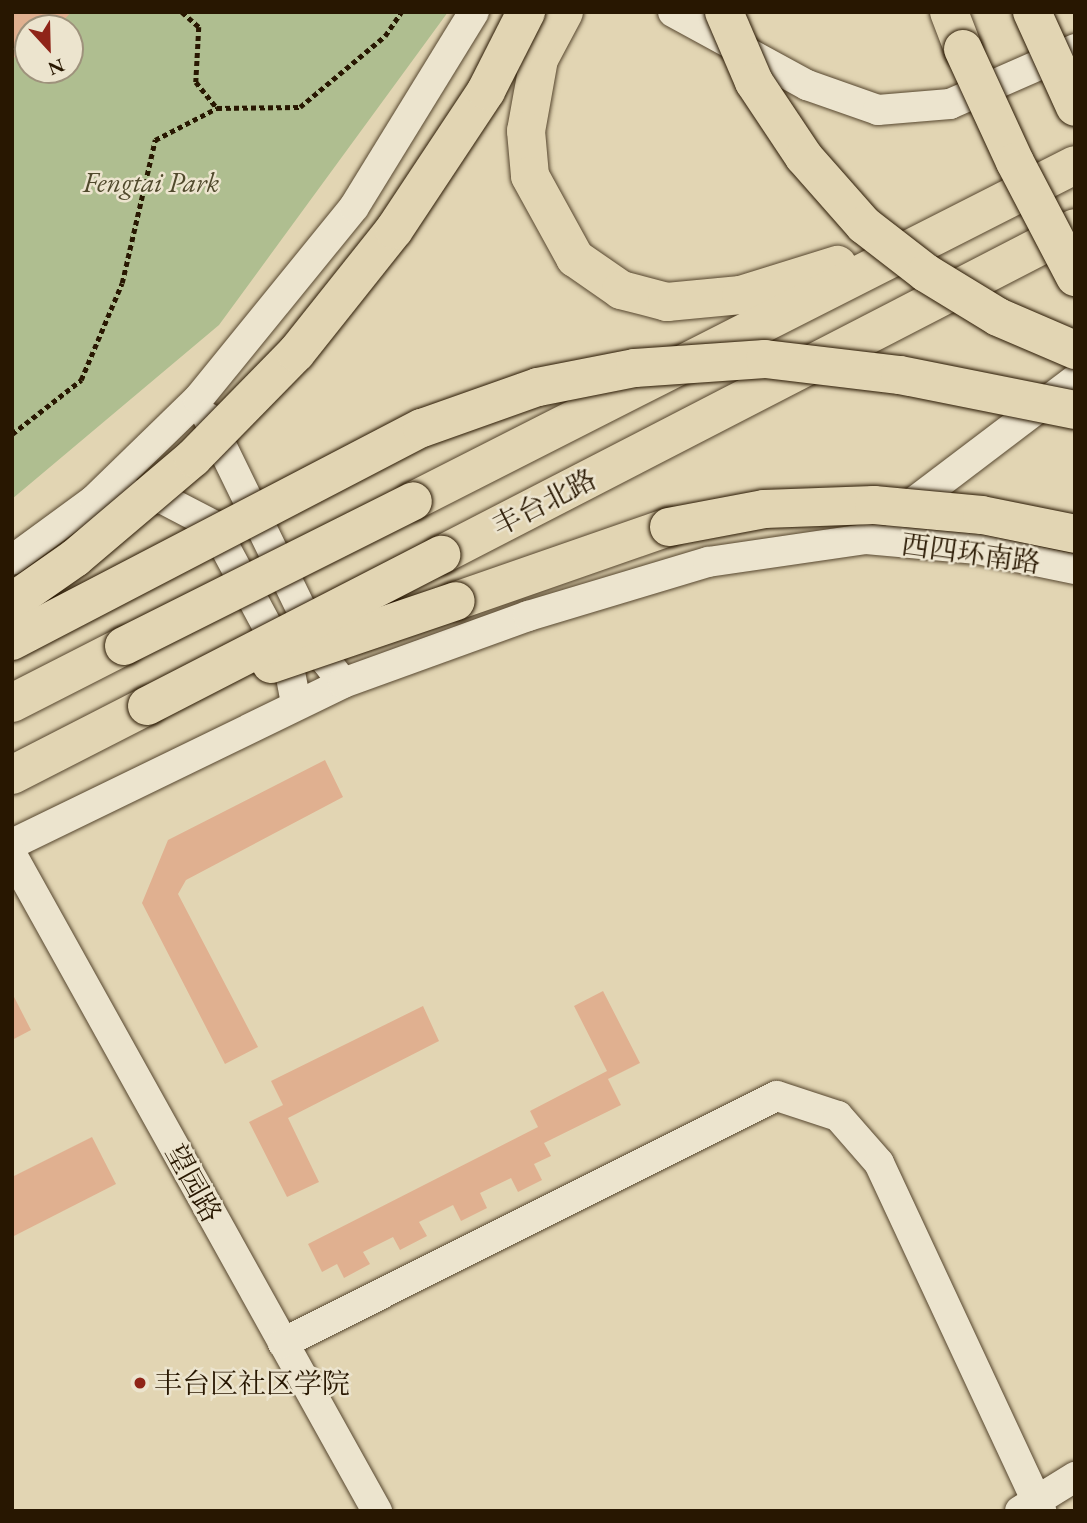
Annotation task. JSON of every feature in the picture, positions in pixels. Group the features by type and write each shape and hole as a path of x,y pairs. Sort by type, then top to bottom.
{"highway":[{"path":"12,602 75,558 192,458 296,353 394,230 486,90 526,12"},
{"path":"564,12 540,59 526,131 530,176 575,258 621,290 667,303 741,295 946,231"},
{"path":"724,12 754,82 804,157 864,225 926,273 998,317 1075,350"},
{"path":"949,12 1015,162 1075,277"},
{"path":"1032,12 1075,107"},
{"path":"12,703 1075,165"},
{"name":"丰台北路","path":"12,775 1075,228"},
{"path":"12,641 422,428 538,387 635,368 765,359 900,376 1075,410"},
{"path":"147,706 669,527 764,509 874,505 982,515 1075,534"}],"street":[{"path":"12,560 94,500 198,399 354,207 474,12"},
{"path":"673,12 807,85 878,110 950,104 1075,48"},
{"path":"12,844 343,683 528,616 708,562 866,539 1075,380"},
{"path":"198,399 327,662 343,683"},
{"path":"94,500 127,494 163,499 213,525 289,667 296,704"},
{"name":"西四环南路","path":"866,539 978,549 1075,569"},
{"name":"望园路","path":"12,855 377,1511"},
{"path":"283,1343 777,1096 838,1116 879,1163 1032,1508 1075,1477"}],"path":[{"path":"182,12 199,27 196,82 216,108"},
{"path":"12,434 81,380 122,284 155,140 216,108 300,107 385,36 401,12"}],"green space":[{"name":"Fengtai Park","path":"12,12 448,12 219,325 12,499"}],"building":[{"path":"12,12 71,12 14,14 14,57"},
{"path":"325,760 343,797 186,880 178,894 258,1047 225,1064 142,903 168,840"},
{"path":"603,991 640,1063 608,1079 621,1105 544,1143 551,1156 534,1164 542,1180 518,1192 511,1178 480,1193 487,1208 461,1221 453,1205 419,1222 427,1236 400,1250 393,1237 363,1252 370,1264 344,1278 337,1264 322,1272 308,1244 538,1127 530,1111 607,1071 574,1006"},
{"path":"12,993 31,1030 12,1040"},
{"path":"423,1006 439,1041 288,1118 319,1182 287,1197 249,1122 283,1105 271,1081"},
{"path":"92,1137 116,1184 12,1237 12,1177"}],"place":[{"name":"丰台区社区学院","path":"140,1383"}]}
